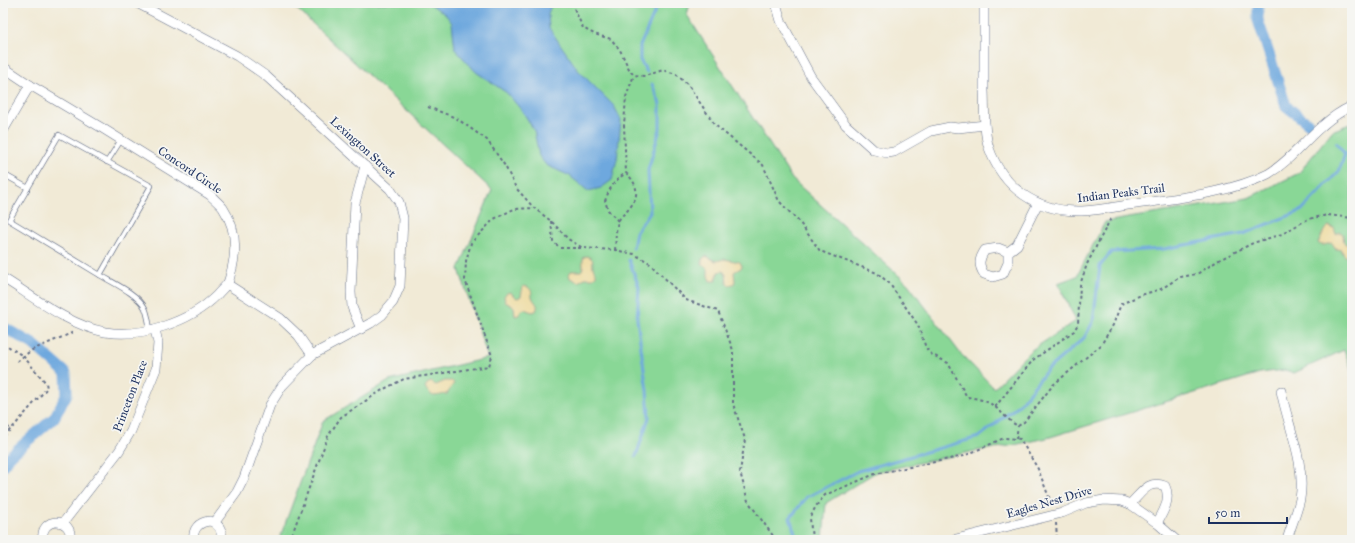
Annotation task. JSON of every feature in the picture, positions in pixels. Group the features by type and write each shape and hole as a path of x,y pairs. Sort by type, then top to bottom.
{"street":[{"name":"Lexington Street","path":"137,3 237,56 266,76 390,189 399,202 403,218 400,286 393,302 382,316 312,355 282,386 270,405 244,478 237,492 214,522"},
{"path":"776,3 780,20 811,77 846,125 874,150 887,153 894,152 931,131 950,127 985,125"},
{"name":"Indian Peaks Trail","path":"984,3 985,125 988,147 997,167 1010,184 1025,196 1038,203 1056,209 1079,211 1159,201 1231,188 1244,184 1268,173 1291,158 1322,127 1342,111 1352,106"},
{"name":"Concord Circle","path":"3,67 210,195 222,207 231,223 235,240 233,262 227,284 210,301 192,314 153,329 132,333 105,332 86,327 68,319 3,278"},
{"path":"3,131 30,85"},
{"path":"361,329 352,307 351,292 355,203 365,166"},
{"path":"1008,252 1017,245 1038,203"},
{"path":"227,284 280,318 298,335 312,355"},
{"name":"Princeton Place","path":"63,523 119,451 131,430 156,369 158,343 153,329"},
{"path":"1281,391 1299,460 1301,480 1300,499 1287,540"},
{"path":"1130,504 1149,485 1158,483 1165,486 1168,496 1164,510 1157,523"},
{"name":"Eagles Nest Drive","path":"952,540 1055,515 1086,503 1104,500 1130,504 1157,523 1176,540"},
{"path":"194,540 194,531 200,523 210,521 214,522 221,530 222,540"},
{"path":"43,540 42,534 46,526 54,522 63,523 69,530 70,540"}],"lane":[{"path":"100,274 151,186 59,135 9,220 133,295 140,301 146,311 153,329"},
{"path":"107,162 121,139"},
{"path":"3,174 28,188"}],"path":[{"path":"573,3 573,6 584,28 594,34 610,39 620,50 630,71 634,75 645,76 663,70 676,74 688,85 715,125 763,165 778,201 800,223 820,251 877,273 889,282 918,325 926,348 931,354 948,363 967,396 987,402 995,407 1010,422 1018,426"},
{"path":"615,250 618,221 635,200 637,189 634,180 626,173 624,125 626,97 634,75"},
{"path":"428,107 456,118 487,140 505,166 516,188 534,208 551,221 568,239 583,248"},
{"path":"618,221 608,210 605,201 610,187 619,177 626,173"},
{"path":"290,540 328,436 341,417 384,389 404,379 489,366 492,356 465,280 466,261 471,243 494,219 514,209 534,208"},
{"path":"1016,439 1018,426 1024,422 1053,385 1101,345 1113,324 1121,304 1141,295 1161,289 1180,277 1197,274 1219,260 1253,243 1282,234 1308,219 1328,215 1352,218"},
{"path":"995,407 1033,360 1074,332 1078,324 1080,285 1087,264 1111,218"},
{"path":"551,221 552,241 560,248 615,250 634,254 650,263 686,300 718,311 733,350 733,404 745,439 740,472 748,501 776,540"},
{"path":"17,361 32,350 86,327"},
{"path":"3,343 23,356 46,383 47,388 3,437"},
{"path":"3,422 10,429"},
{"path":"812,540 810,518 816,506 825,495 875,474 964,456 1004,438 1020,439 1038,469 1055,515 1057,540"}],"green space":[{"path":"284,3 690,3 687,15 792,179 908,284 960,353 994,388 1030,351 1076,321 1058,283 1077,276 1105,222 1248,198 1299,173 1332,131 1352,123 1352,371 1344,350 1294,373 1285,370 1260,373 1047,438 975,451 876,472 826,503 823,540 279,540 323,421 389,381 488,358 459,269 492,190 298,10"}],"sand":[{"path":"1329,226 1334,228 1336,234 1340,232 1343,234 1344,243 1352,246 1352,255 1348,257 1345,256 1341,250 1336,249 1332,243 1323,245 1318,243 1325,229"},
{"path":"587,256 592,259 596,276 593,278 585,278 578,282 570,278 569,274 571,271 581,271 583,268 583,259"},
{"path":"706,256 716,261 724,259 740,262 742,266 741,268 734,272 734,284 727,284 726,275 723,271 718,272 716,281 710,281 708,269 702,263 702,259"},
{"path":"523,286 528,287 531,290 537,309 536,311 532,312 524,309 519,315 515,316 514,307 505,302 504,296 510,292 518,298 521,296"},
{"path":"445,381 452,381 454,383 447,394 434,396 430,394 425,387 431,382 436,385"}],"water":[{"path":"429,3 550,3 551,5 548,14 549,28 578,70 614,106 621,120 617,159 612,180 601,188 588,191 570,176 546,165 539,156 534,130 523,112 507,93 476,72 455,49 452,23 446,15"}],"waterway":[{"path":"647,72 640,60 640,46 656,9 655,3"},
{"path":"1258,3 1258,20 1286,106 1309,124"},
{"path":"633,248 636,232 650,212 648,170 660,129 660,104 652,84"},
{"path":"797,540 790,518 807,497 858,471 979,437 1019,405 1048,369 1084,338 1093,322 1100,266 1111,252 1164,249 1243,234 1301,211 1339,171 1345,154 1336,143"},
{"path":"629,260 639,287 637,319 649,417 636,456"},
{"path":"3,327 33,344 66,373 67,394 54,418 10,456 3,465"}]}
